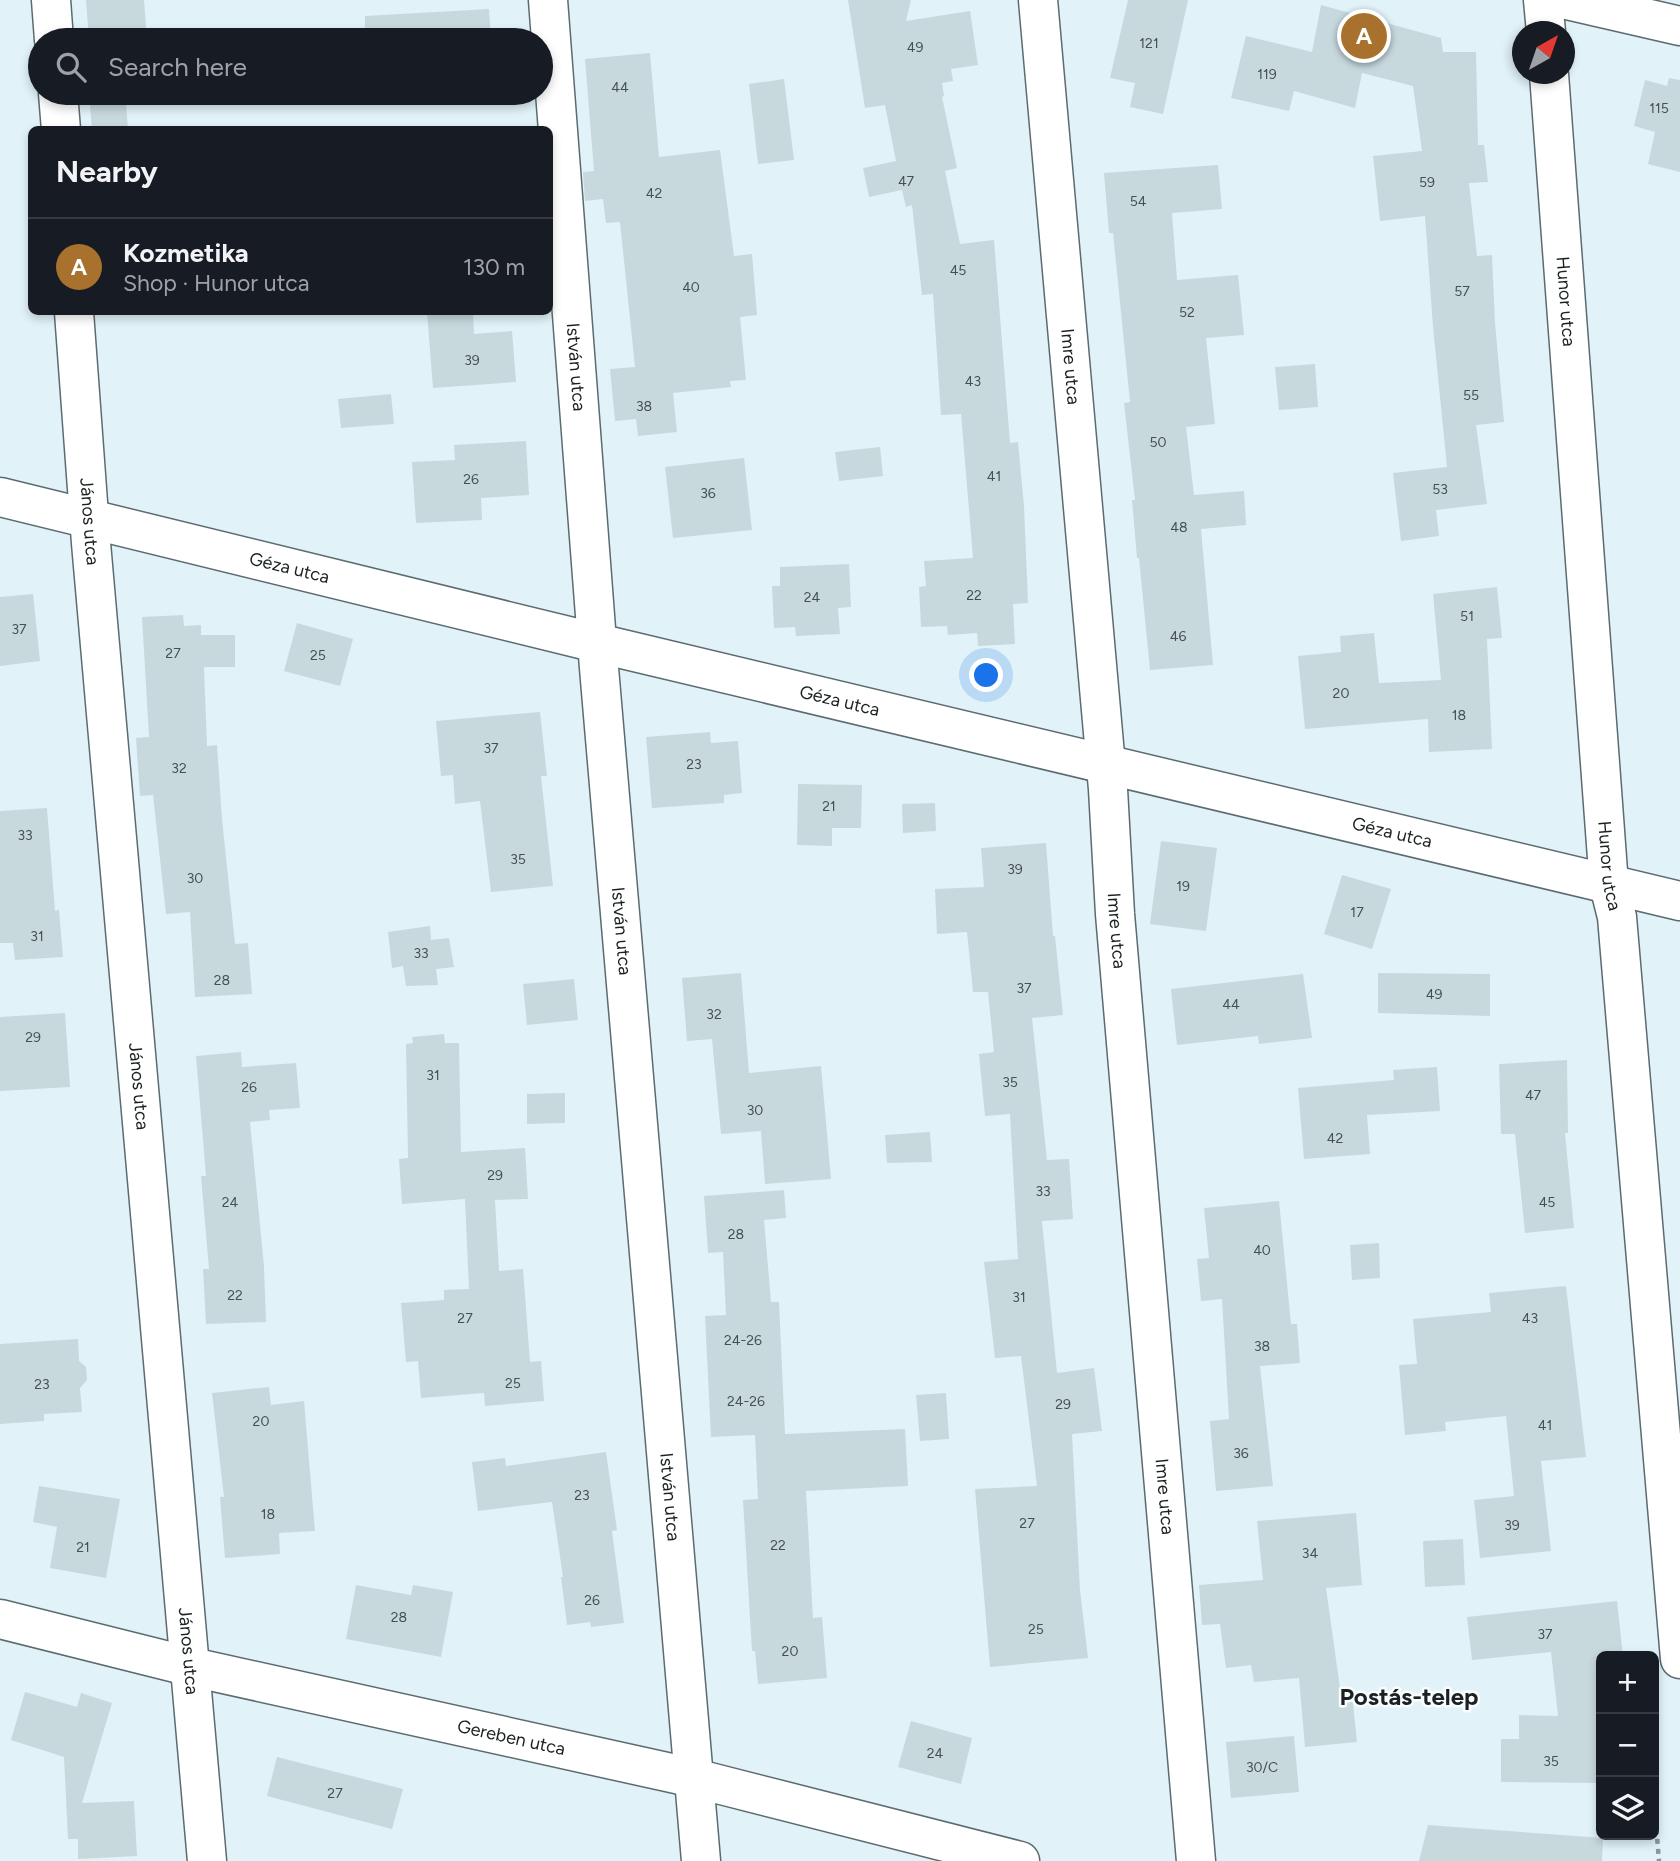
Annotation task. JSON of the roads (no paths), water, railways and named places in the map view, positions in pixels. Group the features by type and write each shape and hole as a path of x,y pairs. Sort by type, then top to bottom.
{"street":[{"path":"51,0 53,28"},
{"name":"István utca","path":"548,0 550,28"},
{"name":"Imre utca","path":"1038,0 1106,765 1118,942 1196,1861"},
{"path":"1544,0 1545,21"},
{"path":"1567,0 1680,26"},
{"name":"István utca","path":"553,66 597,643 701,1861"},
{"name":"Hunor utca","path":"1550,84 1609,885 1616,918 1680,1659"},
{"path":"59,105 61,126"},
{"name":"János utca","path":"74,315 89,519 207,1861"},
{"name":"Géza utca","path":"0,497 597,643 1680,901"},
{"name":"Gereben utca","path":"0,1619 191,1667 694,1778 1020,1861"}],"place":[{"name":"Kozmetika","path":"1364,36"}],"district":[{"name":"Postás-telep","path":"1409,1697"}]}
